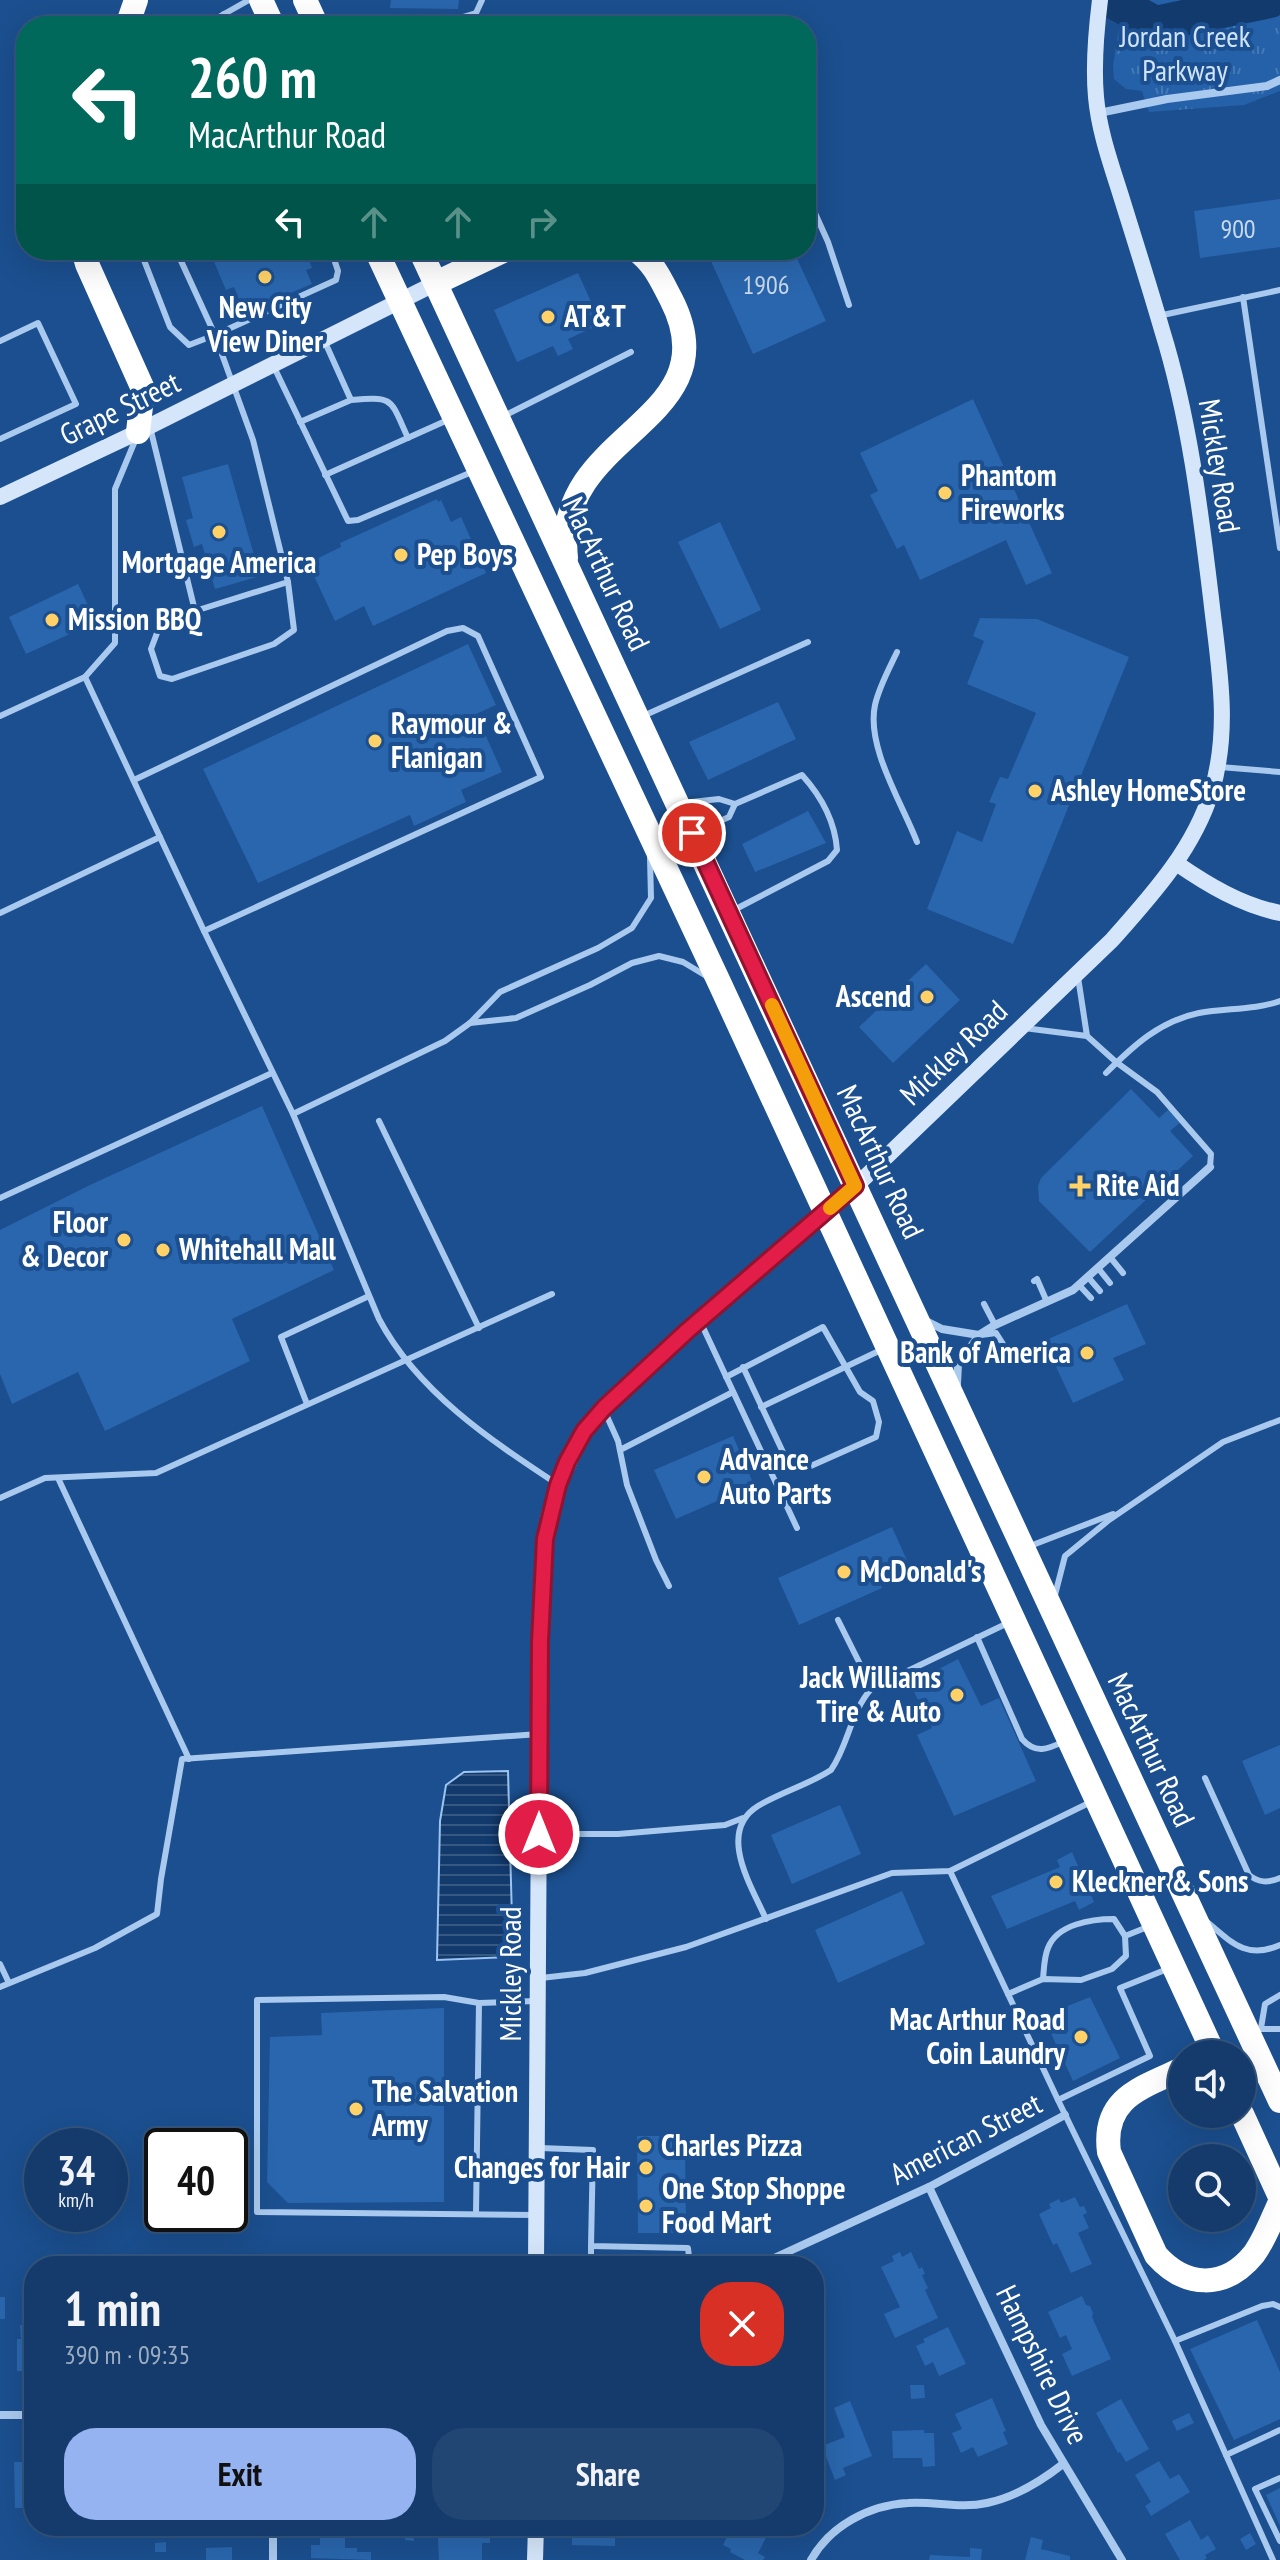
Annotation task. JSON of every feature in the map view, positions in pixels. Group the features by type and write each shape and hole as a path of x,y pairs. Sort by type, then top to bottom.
{"highway":[{"path":"86,260 143,389 144,430"},
{"path":"381,260 720,984 1207,2040"},
{"name":"MacArthur Road","path":"429,260 436,283 1022,1549 1190,1908 1256,2032 1280,2101"},
{"path":"436,283 484,260"},
{"path":"567,565 568,520 576,497 587,479 660,406 678,375 683,356 679,314 654,266 647,260"},
{"path":"1241,2040 1256,2032"},
{"path":"1168,2076 1132,2093 1119,2104 1111,2118 1107,2136 1109,2152 1156,2255 1167,2268 1182,2277 1196,2281 1212,2280 1226,2276 1242,2265 1254,2253 1280,2200 1248,2128"}],"street":[{"name":"Mickley Road","path":"536,2256 540,1642 545,1539 558,1485 584,1431 604,1408 855,1186 1077,973 1144,904 1176,863 1198,824 1218,766 1223,706 1201,517 1188,434 1169,352 1107,152 1098,113 1094,64 1100,0"},
{"path":"1098,113 1167,99 1267,86 1280,80"},
{"name":"Grape Street","path":"0,497 144,430 436,283"},
{"path":"1176,863 1235,899 1280,913"},
{"path":"958,1409 958,1364 979,1335 1079,1285 1210,1167"},
{"path":"912,1311 942,1329 979,1335"},
{"name":"American Street","path":"779,2256 929,2187 1065,2115"},
{"name":"Hampshire Drive","path":"929,2187 1041,2425 1122,2560"},
{"path":"0,2415 24,2415"},
{"path":"811,2560 827,2539 846,2523 865,2513 884,2506 909,2503 960,2506 987,2503 1013,2496 1063,2464"},
{"path":"273,2536 273,2560"},
{"path":"535,2560 536,2536"}],"lane":[{"path":"220,16 249,0"},
{"path":"466,16 476,13 482,0"},
{"path":"816,215 849,305"},
{"path":"144,260 170,327 189,345 336,280 338,271 334,260"},
{"path":"181,260 215,335 253,440 288,582 294,630 274,644 172,679 160,676 151,649 160,625 288,582"},
{"path":"1158,316 1280,290"},
{"path":"1243,297 1280,548"},
{"path":"0,341 38,323 76,404 0,439"},
{"path":"324,340 351,400"},
{"path":"499,418 631,352"},
{"path":"273,365 348,521 358,520 479,469"},
{"path":"300,422 351,400 381,397 392,404 408,438"},
{"path":"325,475 454,416"},
{"path":"144,430 195,611"},
{"path":"0,716 85,677 115,643 115,489 144,430"},
{"path":"134,780 447,631 463,628 478,636 541,777 204,931"},
{"path":"638,718 808,642"},
{"path":"897,652 874,706 875,740 917,842"},
{"path":"85,677 293,1114 369,1296 394,1347 408,1360 419,1378 477,1430 558,1485"},
{"path":"1218,766 1280,772"},
{"path":"679,804 719,799 735,804 802,775 816,790 836,831 837,850 828,861 729,913"},
{"path":"692,833 729,817 735,804"},
{"path":"293,1114 445,1041 470,1023 500,992 598,948 632,928 651,898 650,834"},
{"path":"0,913 160,837"},
{"path":"470,1023 516,1018 632,963 659,956 683,962 720,984"},
{"path":"1077,973 1087,1036"},
{"path":"1106,1073 1145,1036 1172,1020 1280,1001"},
{"path":"1020,1027 1087,1036 1157,1092 1211,1154 1210,1167"},
{"path":"0,1198 272,1073"},
{"path":"379,1121 479,1328"},
{"path":"1110,1257 1123,1273"},
{"path":"1098,1268 1110,1283"},
{"path":"1088,1277 1100,1291"},
{"path":"1034,1281 1037,1279 1047,1302"},
{"path":"1079,1285 1091,1298"},
{"path":"0,1498 45,1478 156,1473 552,1294"},
{"path":"307,1404 281,1337 369,1296"},
{"path":"984,1304 995,1325"},
{"path":"700,1320 797,1528"},
{"path":"726,1377 743,1367 823,1327 860,1392 873,1401 879,1422 876,1437 804,1469 789,1465 743,1367"},
{"path":"979,1335 996,1333 1003,1344"},
{"path":"761,1407 887,1347"},
{"path":"620,1450 733,1392"},
{"path":"604,1408 620,1450 627,1485 669,1586"},
{"path":"1053,1615 1065,1556 1124,1510 1223,1442 1280,1421"},
{"path":"58,1478 189,1759"},
{"path":"1022,1549 1124,1510"},
{"path":"838,1620 872,1688"},
{"path":"539,1834 618,1834 725,1825 743,1818 757,1807 831,1770 862,1699 872,1688 1013,1621"},
{"path":"977,1637 1022,1739 1039,1751 1068,1739"},
{"path":"0,1987 95,1948 157,1914 182,1759 539,1734"},
{"path":"1205,1778 1249,1875 1265,1882 1280,1878"},
{"path":"539,1978 585,1973 672,1951 892,1873 950,1871 1096,1800"},
{"path":"743,1818 738,1848 742,1866 766,1919"},
{"path":"950,1871 1175,2341 1273,2560"},
{"path":"1190,1908 1242,1949 1256,1952 1280,1945"},
{"path":"1008,1994 1043,1979 1081,1980 1112,1969 1126,1956 1125,1936 1114,1919 1095,1919 1064,1930 1053,1938 1047,1949 1043,1979"},
{"path":"1125,1936 1153,1924"},
{"path":"0,1964 9,1983"},
{"path":"1058,2100 1150,2056 1120,1988 1173,1967"},
{"path":"1280,1995 1265,2004 1256,2032 1280,2029"},
{"path":"537,2215 257,2212 257,2000 444,1997 479,2003 538,2001"},
{"path":"476,2214 479,2003"},
{"path":"537,2148 593,2150 591,2256"},
{"path":"591,2246 688,2248 689,2256"},
{"path":"1175,2341 1262,2306 1280,2307"},
{"path":"1226,2455 1280,2430"},
{"path":"1243,2495 1280,2478"},
{"path":"1255,2489 1280,2541"}],"green space":[{"name":"Jordan Creek Parkway","path":"1123,0 1280,0 1280,91 1244,105 1149,112 1142,91 1126,89 1114,79 1113,66"}],"shaded area":[{"path":"508,1771 513,1957 437,1960 440,1821 446,1785 464,1772"}],"building":[{"path":"391,0 459,0 458,9 390,8"},
{"path":"1280,199 1280,247 1200,258 1194,211"},
{"name":"New City View Diner","path":"213,260 309,260 312,268 306,270 312,284 244,312 234,287 226,290"},
{"path":"711,260 798,260 826,321 753,354"},
{"name":"AT&T","path":"578,273 601,324 568,339 573,349 558,356 553,346 517,362 494,310"},
{"name":"Phantom Fireworks","path":"973,399 1052,573 1026,585 1006,540 920,580 904,545 897,549 870,495 878,491 860,453"},
{"name":"Mortgage America","path":"228,464 260,576 215,589 202,544 194,547 186,520 193,518 182,477"},
{"name":"Pep Boys","path":"437,499 438,502 441,500 451,522 461,517 486,573 373,626 364,606 335,621 308,563 341,547 340,543"},
{"path":"720,522 761,610 720,629 678,542"},
{"name":"Mission BBQ","path":"78,584 96,622 26,654 9,617"},
{"name":"Ashley HomeStore","path":"980,618 1037,619 1129,657 1013,944 927,909 957,831 982,842 996,804 989,802 1000,777 1008,779 1036,713 967,684 984,641 973,636"},
{"name":"Raymour & Flanigan","path":"468,644 496,705 476,714 502,772 461,790 466,802 414,826 410,815 258,883 203,769"},
{"path":"778,702 796,739 708,780 689,742"},
{"path":"808,811 826,843 755,872 742,844"},
{"path":"926,964 960,1000 893,1063 859,1027"},
{"name":"Rite Aid","path":"1131,1089 1159,1118 1169,1109 1181,1122 1170,1131 1193,1156 1090,1252 1039,1201 1038,1186 1041,1178"},
{"name":"Whitehall Mall","path":"262,1106 334,1270 232,1319 250,1361 105,1431 78,1372 12,1404 0,1374 0,1230"},
{"name":"Bank of America","path":"1127,1304 1146,1344 1113,1358 1124,1380 1073,1403 1044,1341"},
{"name":"Advance Auto Parts","path":"733,1436 754,1485 676,1519 654,1470"},
{"name":"McDonald's","path":"892,1527 909,1565 879,1579 882,1588 799,1625 778,1578"},
{"path":"958,1659 981,1706 999,1698 1036,1781 954,1816 917,1735 932,1728 910,1684"},
{"path":"1280,1745 1280,1808 1265,1815 1242,1761"},
{"path":"840,1805 861,1854 792,1884 771,1835"},
{"name":"Kleckner & Sons","path":"1072,1852 1094,1902 1079,1910 1075,1901 1007,1929 991,1896 1060,1867 1057,1860"},
{"path":"902,1891 925,1944 838,1983 815,1930"},
{"name":"Mac Arthur Road Coin Laundry","path":"1090,1997 1120,2058 1073,2081 1043,2016"},
{"name":"The Salvation Army","path":"444,2008 444,2202 288,2203 267,2182 270,2037 322,2035 321,2013"},
{"path":"637,2136 685,2136 686,2233 638,2233"},
{"path":"693,2137 703,2137 704,2151 693,2151"},
{"path":"1075,2197 1087,2213 1083,2215 1089,2228 1078,2233 1092,2264 1071,2273 1057,2243 1053,2245 1039,2214 1059,2199 1061,2203"},
{"path":"900,2252 902,2257 911,2252 919,2269 922,2267 928,2288 925,2290 938,2318 895,2338 884,2314 900,2307 881,2267 894,2261 892,2256"},
{"path":"1082,2296 1086,2305 1090,2306 1111,2359 1072,2376 1062,2354 1072,2349 1066,2335 1060,2338 1048,2312"},
{"path":"0,2297 5,2297 5,2319 0,2319"},
{"path":"1257,2320 1280,2372 1280,2419 1234,2440 1190,2349"},
{"path":"20,2325 24,2325 24,2371 17,2371 17,2339 21,2339"},
{"path":"948,2327 966,2364 939,2376 933,2362 925,2366 916,2346 925,2342 923,2339"},
{"path":"910,2385 924,2385 925,2398 911,2399"},
{"path":"992,2398 1008,2444 978,2457 973,2447 961,2453 952,2433 962,2429 955,2414"},
{"path":"1121,2399 1149,2449 1126,2462 1096,2413"},
{"path":"850,2401 872,2456 843,2468 846,2475 835,2480 824,2451 824,2445 845,2437 834,2408"},
{"path":"1189,2413 1194,2423 1177,2431 1172,2421"},
{"path":"924,2430 924,2433 934,2433 935,2466 923,2467 922,2458 893,2458 892,2431"},
{"path":"1159,2461 1170,2479 1179,2474 1190,2492 1151,2516 1145,2506 1151,2502 1135,2475"},
{"path":"14,2462 24,2462 24,2508 15,2508"},
{"path":"1280,2488 1280,2526 1266,2495"},
{"path":"1190,2520 1201,2540 1208,2535 1216,2549 1205,2555 1207,2558 1204,2560 1180,2560 1165,2534"},
{"path":"1250,2533 1256,2544 1246,2550 1240,2539"},
{"path":"320,2536 345,2536 345,2548 371,2552 371,2560 311,2558 311,2545 320,2545"},
{"path":"405,2536 414,2536 414,2541 405,2540"},
{"path":"490,2536 490,2543 482,2543 482,2560 439,2560 438,2538"},
{"path":"572,2536 615,2536 615,2546 572,2545"},
{"path":"728,2536 767,2536 758,2553 765,2557 763,2560 745,2560 723,2545"},
{"path":"1031,2537 1043,2540 1041,2549 1070,2556 1070,2560 1025,2560"},
{"path":"166,2542 166,2552 155,2552 155,2543"},
{"path":"232,2547 232,2560 206,2560 206,2548"},
{"path":"970,2548 982,2549 981,2560 929,2560 930,2555 970,2557"}],"waterway":[{"path":"1112,0 1155,24 1270,0"}],"slow traffic":[{"path":"772,1005 855,1186 830,1208"}],"place":[{"name":"New City View Diner","path":"265,277"},
{"name":"AT&T","path":"548,317"},
{"name":"Phantom Fireworks","path":"945,493"},
{"name":"Mortgage America","path":"219,532"},
{"name":"Pep Boys","path":"401,555"},
{"name":"Mission BBQ","path":"52,620"},
{"name":"Raymour & Flanigan","path":"375,741"},
{"name":"Ashley HomeStore","path":"1035,791"},
{"name":"Ascend","path":"927,997"},
{"name":"Rite Aid","path":"1080,1186"},
{"name":"Floor & Decor","path":"124,1240"},
{"name":"Whitehall Mall","path":"163,1250"},
{"name":"Bank of America","path":"1087,1353"},
{"name":"Advance Auto Parts","path":"704,1477"},
{"name":"McDonald's","path":"844,1572"},
{"name":"Jack Williams Tire & Auto","path":"957,1695"},
{"name":"Kleckner & Sons","path":"1056,1882"},
{"name":"Mac Arthur Road Coin Laundry","path":"1081,2037"},
{"name":"The Salvation Army","path":"356,2109"},
{"name":"Charles Pizza","path":"645,2146"},
{"name":"Changes for Hair","path":"646,2168"},
{"name":"One Stop Shoppe Food Mart","path":"646,2206"}],"route":[{"path":"539,1834 540,1642 545,1539 549,1515 567,1462 584,1431 604,1408 687,1331 855,1186 692,833"}]}
